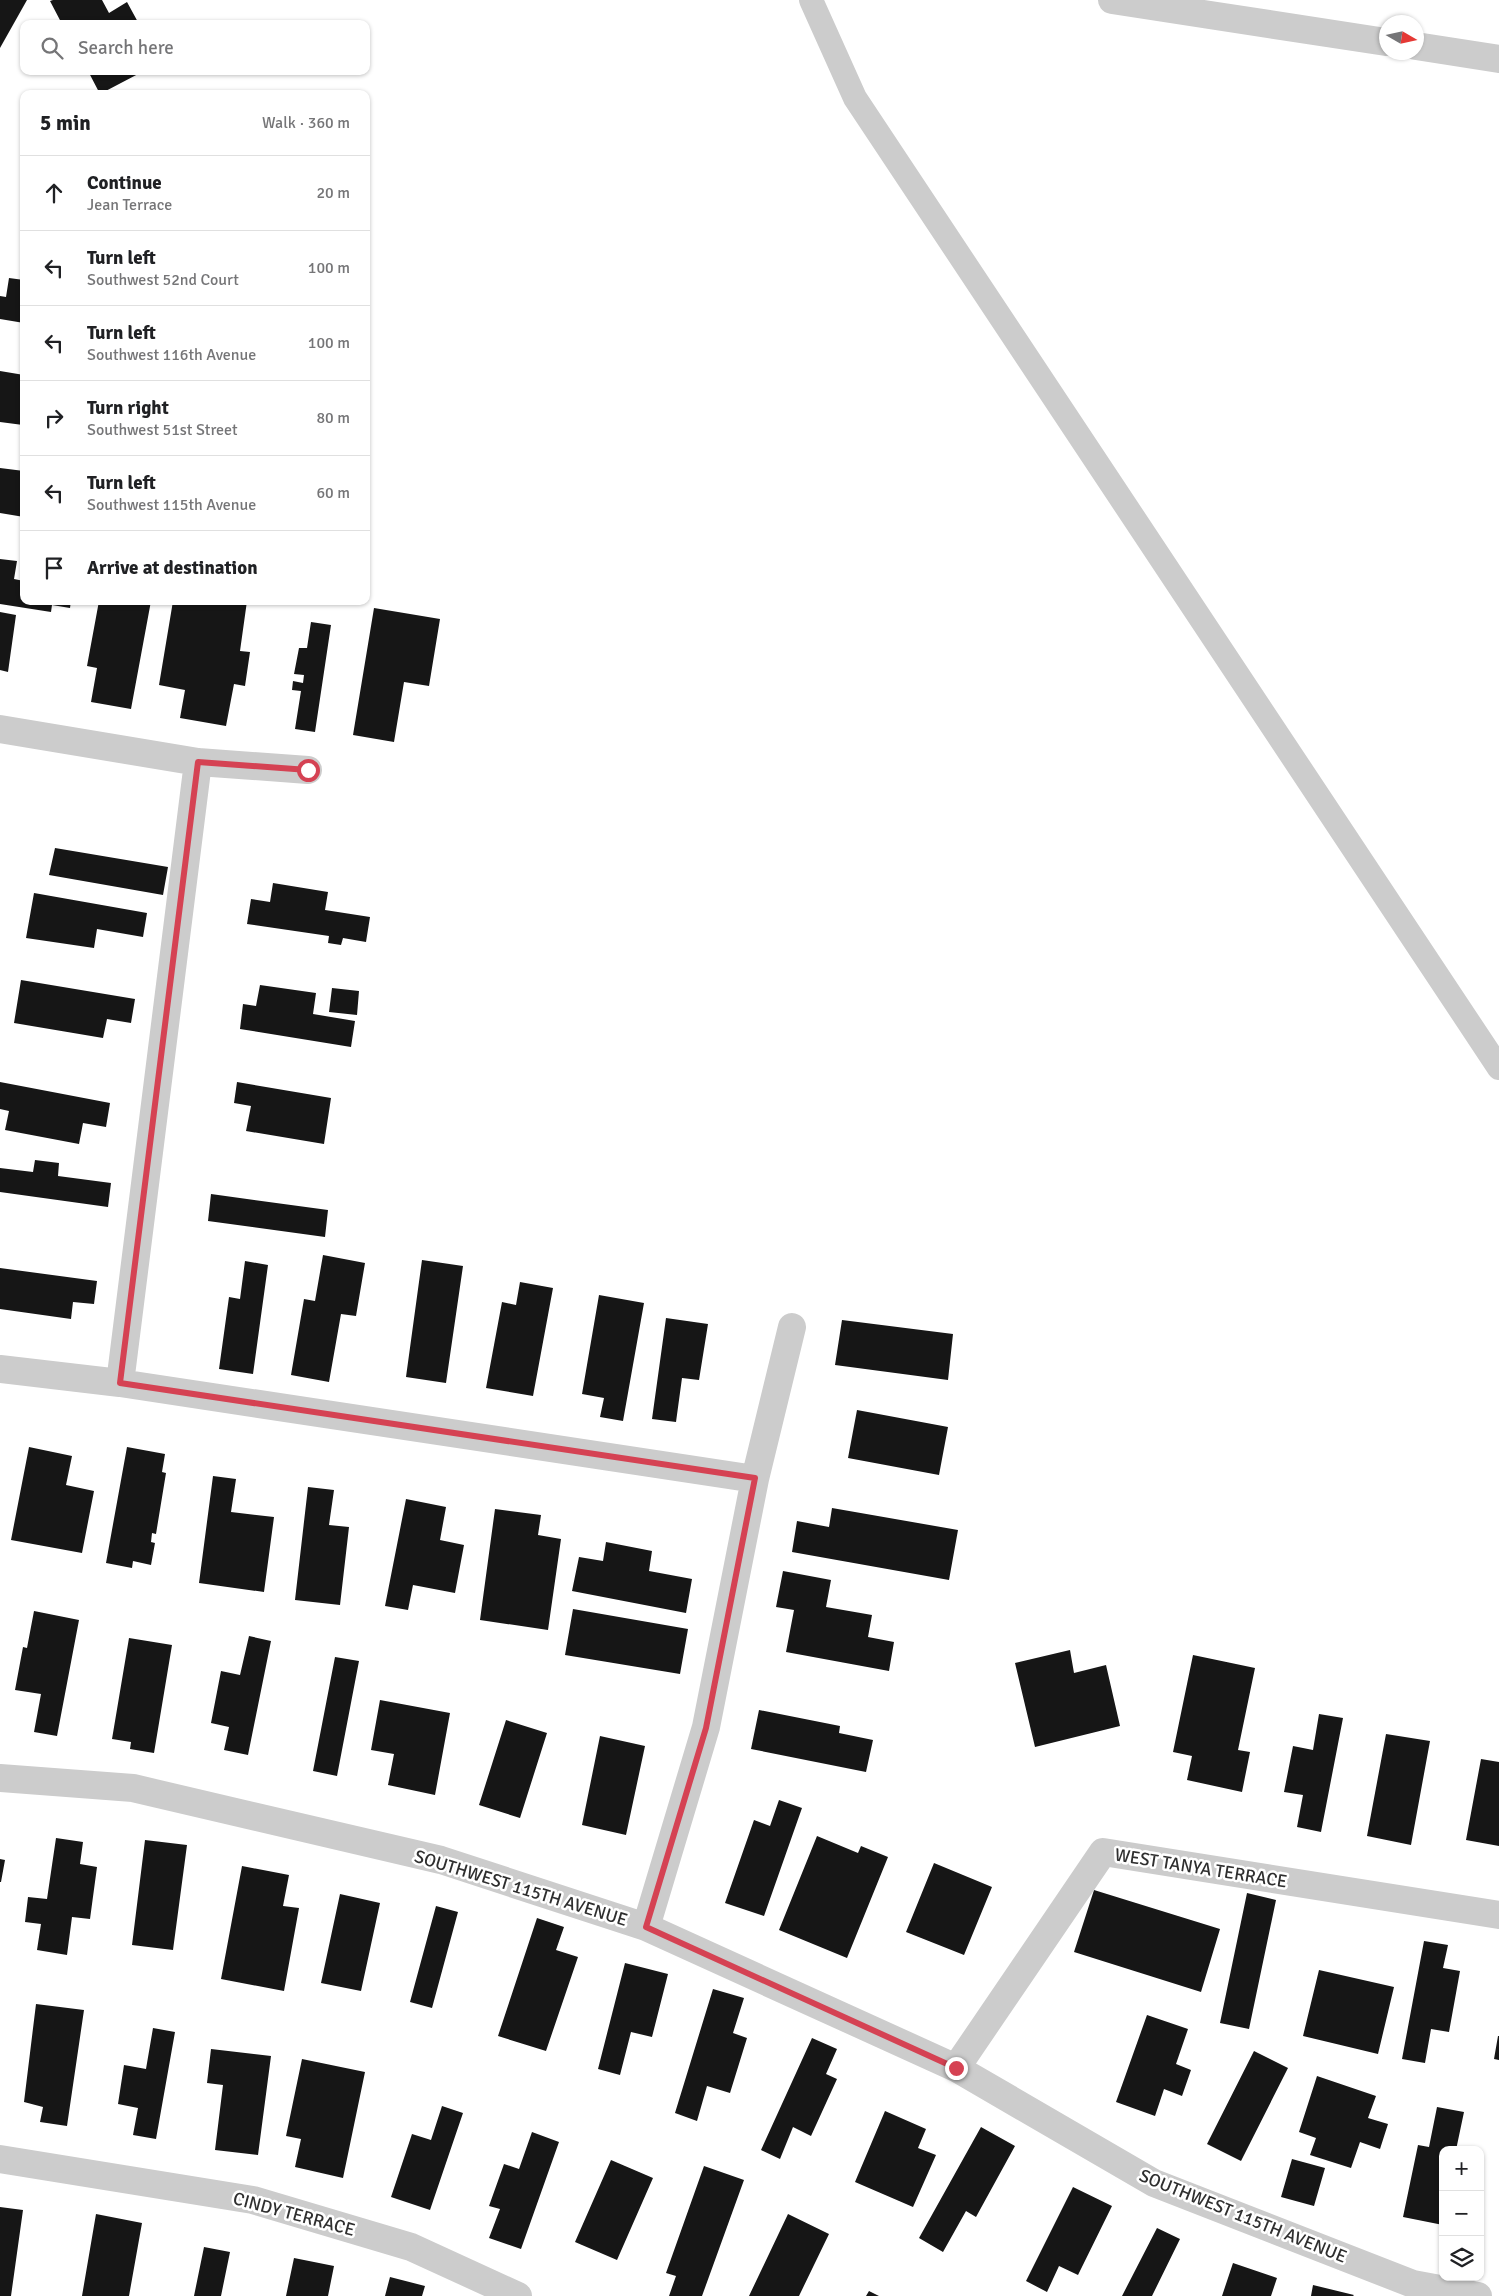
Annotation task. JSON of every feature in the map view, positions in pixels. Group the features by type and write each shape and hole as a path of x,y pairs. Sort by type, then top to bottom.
{"street":[{"path":"1112,0 1379,41"},
{"path":"1424,47 1499,59"},
{"path":"0,729 198,762 308,770"},
{"path":"120,1383 198,762"},
{"path":"646,1927 706,1728 755,1478 792,1327"},
{"path":"0,1369 120,1383 755,1478"},
{"name":"SOUTHWEST 115TH AVENUE","path":"0,1778 133,1788 441,1860 646,1927 956,2068 1154,2183 1413,2284 1478,2296"},
{"name":"WEST TANYA TERRACE","path":"956,2068 1103,1852 1499,1915"},
{"name":"CINDY TERRACE","path":"0,2159 253,2200 411,2247 518,2296"}],"lane":[{"path":"811,0 855,98 1499,1068"}],"building":[{"path":"0,0 27,0 0,48"},
{"path":"102,0 109,13 127,2 137,20 60,20 50,1"},
{"path":"90,75 136,75 108,90 98,90"},
{"path":"9,278 20,279 20,322 0,319 0,296 6,297"},
{"path":"0,371 20,374 20,425 0,422"},
{"path":"0,468 20,470 20,516 0,513"},
{"path":"0,559 17,561 14,579 20,580 20,605 52,605 51,612 0,604"},
{"path":"52,605 70,605 70,608"},
{"path":"98,605 150,605 131,709 91,702 97,668 87,666"},
{"path":"172,605 246,605 240,651 250,652 245,686 234,684 226,726 180,718 185,690 159,685"},
{"path":"374,608 440,619 429,686 404,682 394,742 353,735"},
{"path":"0,612 16,615 8,672 0,670"},
{"path":"311,622 331,625 315,732 295,729 301,691 292,690 293,681 303,683 304,675 294,674 299,648 307,648"},
{"path":"55,848 168,867 163,895 49,875"},
{"path":"273,883 328,892 325,910 370,917 366,942 343,938 341,945 328,943 329,936 247,924 251,899 270,902"},
{"path":"34,893 147,913 143,937 97,929 94,948 26,938"},
{"path":"21,980 135,999 131,1023 107,1019 103,1038 14,1023"},
{"path":"260,985 316,993 313,1014 355,1021 351,1047 240,1029 243,1004 256,1006"},
{"path":"332,988 359,991 357,1015 329,1012"},
{"path":"0,1082 110,1103 106,1127 83,1123 79,1144 5,1130 9,1111 0,1109"},
{"path":"237,1082 331,1098 324,1144 246,1131 251,1106 234,1103"},
{"path":"35,1160 59,1163 58,1176 111,1183 108,1207 0,1192 0,1168 33,1172"},
{"path":"211,1194 328,1210 325,1237 208,1221"},
{"path":"323,1255 365,1263 356,1316 341,1314 329,1382 291,1375 304,1299 315,1301"},
{"path":"422,1260 463,1266 446,1383 406,1377"},
{"path":"245,1261 268,1265 253,1374 219,1369 229,1297 240,1299"},
{"path":"0,1268 97,1281 94,1304 73,1302 71,1319 0,1309"},
{"path":"520,1282 553,1288 533,1396 486,1388 502,1302 516,1305"},
{"path":"599,1295 644,1303 623,1421 600,1417 604,1398 582,1394"},
{"path":"666,1318 708,1324 699,1380 682,1378 676,1422 652,1419"},
{"path":"842,1320 953,1334 948,1380 835,1365"},
{"path":"857,1410 948,1427 939,1475 848,1458"},
{"path":"29,1447 72,1456 66,1485 94,1491 82,1553 11,1540"},
{"path":"127,1447 165,1454 162,1472 166,1473 156,1534 152,1533 151,1542 155,1543 151,1565 133,1561 132,1568 106,1563"},
{"path":"213,1476 236,1479 231,1512 274,1517 264,1592 199,1583"},
{"path":"308,1487 334,1490 329,1525 349,1527 340,1605 295,1600"},
{"path":"406,1499 446,1507 440,1540 464,1545 455,1593 413,1585 408,1610 385,1606"},
{"path":"832,1508 958,1530 949,1580 792,1552 797,1521 829,1527"},
{"path":"495,1509 541,1515 538,1535 561,1539 548,1630 480,1620"},
{"path":"606,1542 652,1551 649,1571 692,1579 686,1613 572,1591 579,1557 603,1561"},
{"path":"783,1571 831,1580 826,1607 872,1615 868,1637 894,1642 889,1671 786,1652 794,1610 776,1607"},
{"path":"573,1609 688,1629 680,1674 565,1655"},
{"path":"34,1611 79,1620 57,1736 34,1732 41,1694 15,1690 23,1647 27,1648"},
{"path":"249,1636 271,1641 248,1755 224,1750 229,1727 211,1723 221,1671 240,1675"},
{"path":"129,1638 172,1645 154,1753 130,1749 131,1742 112,1739"},
{"path":"1070,1650 1074,1673 1106,1665 1120,1726 1035,1747 1015,1663"},
{"path":"1193,1655 1255,1668 1238,1750 1250,1752 1242,1792 1187,1780 1192,1756 1173,1752"},
{"path":"335,1657 359,1661 337,1776 313,1771"},
{"path":"380,1700 450,1713 435,1795 388,1785 394,1754 371,1750"},
{"path":"759,1710 840,1726 839,1733 873,1740 866,1772 751,1749"},
{"path":"1319,1714 1343,1718 1321,1832 1297,1827 1303,1795 1284,1792 1293,1746 1313,1750"},
{"path":"506,1720 547,1733 520,1818 479,1805"},
{"path":"1386,1734 1430,1741 1411,1845 1367,1836"},
{"path":"600,1736 645,1746 626,1835 582,1825"},
{"path":"1481,1759 1499,1762 1499,1846 1466,1840"},
{"path":"779,1800 802,1808 764,1916 725,1903 754,1820 770,1826"},
{"path":"817,1836 858,1853 861,1846 888,1857 847,1958 779,1930"},
{"path":"56,1838 83,1842 80,1864 97,1867 90,1919 72,1917 67,1955 37,1950 41,1924 25,1922 28,1897 47,1899"},
{"path":"145,1840 187,1845 173,1950 132,1945"},
{"path":"0,1859 5,1860 1,1882 0,1882"},
{"path":"934,1863 992,1887 964,1955 906,1932"},
{"path":"242,1866 289,1875 283,1906 299,1908 284,1991 221,1979"},
{"path":"1094,1890 1220,1929 1201,1992 1074,1952"},
{"path":"1247,1893 1276,1900 1249,2029 1220,2023"},
{"path":"340,1894 380,1903 361,1991 321,1983"},
{"path":"436,1906 458,1912 432,2008 410,2002"},
{"path":"537,1918 564,1927 556,1950 578,1957 546,2051 498,2036"},
{"path":"1424,1941 1448,1945 1443,1968 1460,1971 1449,2032 1431,2029 1425,2063 1402,2059"},
{"path":"625,1963 668,1974 652,2037 631,2032 620,2075 598,2069"},
{"path":"1319,1970 1394,1987 1378,2054 1303,2036"},
{"path":"713,1989 744,1998 733,2033 747,2038 730,2093 707,2086 697,2121 675,2113"},
{"path":"36,2004 84,2010 67,2126 40,2122 43,2107 24,2102"},
{"path":"1147,2015 1188,2029 1176,2064 1191,2070 1182,2096 1164,2089 1155,2116 1116,2102"},
{"path":"153,2028 175,2032 156,2139 133,2135 138,2108 118,2104 124,2065 146,2069"},
{"path":"1499,2036 1499,2060 1494,2059"},
{"path":"812,2038 837,2049 826,2074 837,2079 811,2136 793,2127 780,2159 761,2150"},
{"path":"211,2049 271,2056 258,2155 215,2150 223,2085 207,2083"},
{"path":"1254,2051 1288,2068 1241,2161 1207,2144"},
{"path":"302,2059 365,2072 343,2178 295,2167 301,2139 286,2136"},
{"path":"1317,2076 1376,2096 1368,2118 1388,2124 1380,2149 1360,2142 1351,2168 1310,2155 1316,2138 1299,2132"},
{"path":"442,2106 463,2113 430,2210 391,2197 412,2134 431,2140"},
{"path":"1437,2107 1464,2112 1457,2146 1439,2146 1439,2224 1403,2217 1418,2145 1429,2147"},
{"path":"885,2111 926,2129 918,2148 936,2155 913,2207 855,2182"},
{"path":"981,2127 1015,2146 976,2217 966,2211 943,2252 919,2238"},
{"path":"532,2132 559,2142 521,2249 489,2238 500,2209 489,2206 504,2164 519,2169"},
{"path":"1292,2159 1325,2168 1314,2206 1281,2197"},
{"path":"611,2160 653,2178 617,2260 575,2242"},
{"path":"704,2166 744,2180 702,2296 669,2296 676,2276 666,2273"},
{"path":"1073,2187 1112,2206 1078,2275 1059,2266 1047,2292 1026,2281"},
{"path":"0,2207 23,2210 11,2296 0,2296"},
{"path":"96,2214 142,2223 129,2296 82,2296"},
{"path":"788,2214 829,2234 799,2296 749,2296"},
{"path":"1157,2228 1180,2239 1152,2296 1122,2296"},
{"path":"204,2247 230,2252 221,2296 194,2296"},
{"path":"294,2258 334,2266 328,2296 286,2296"},
{"path":"1233,2263 1277,2278 1271,2296 1222,2296"},
{"path":"390,2277 425,2286 422,2296 385,2296"},
{"path":"1313,2285 1354,2295 1311,2296"},
{"path":"869,2291 879,2296 866,2296"}],"route":[{"path":"308,770 198,762 120,1383 755,1478 706,1728 646,1927 956,2068"}]}
